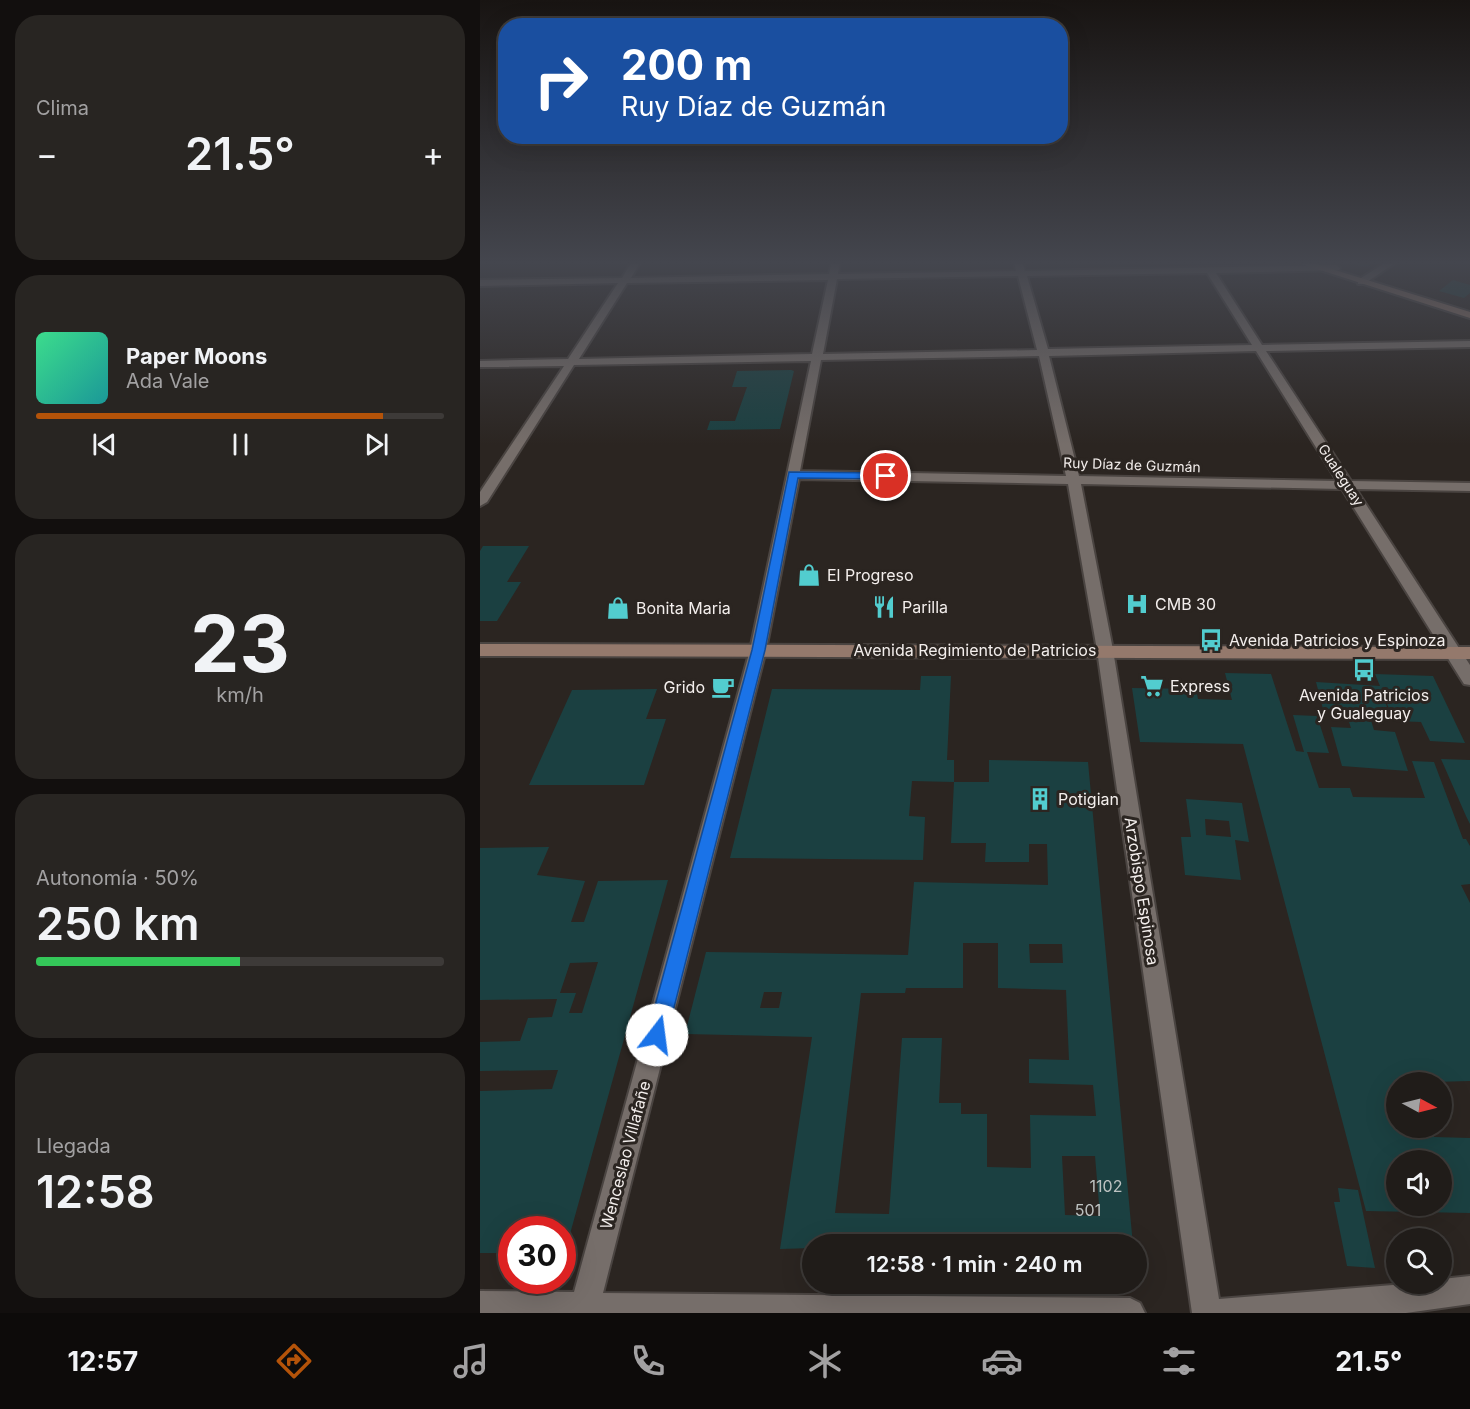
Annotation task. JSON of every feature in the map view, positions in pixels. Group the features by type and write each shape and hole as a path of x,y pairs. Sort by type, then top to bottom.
{"main road":[{"name":"Avenida Regimiento de Patricios","path":"480,650 1462,652"}],"street":[{"path":"480,502 597,322"},
{"name":"Wenceslao Villafañe","path":"584,1310 758,650 823,322"},
{"name":"Arzobispo Espinosa","path":"1035,322 1073,478 1105,650 1208,1313"},
{"name":"Gualeguay","path":"1242,322 1348,486 1462,652 1470,680"},
{"path":"480,364 1470,344"},
{"name":"Ruy Díaz de Guzmán","path":"793,475 1073,478 1470,487"},
{"path":"1221,1313 1379,1302 1470,1290"},
{"path":"480,1306 584,1310 1130,1313"}],"building":[{"path":"737,371 794,371 780,429 707,430 710,421 735,421 747,387 732,387"},
{"path":"483,546 529,546 507,582 521,582 497,621 480,621 480,551"},
{"path":"1225,673 1271,674 1296,751 1304,752 1293,715 1317,716 1329,753 1307,752 1319,788 1350,788 1353,797 1425,798 1412,761 1434,762 1463,839 1466,839 1470,846 1470,884 1461,885 1470,903 1470,1081 1452,1081 1452,1072 1386,1072 1386,1138 1470,1138 1470,1213 1452,1213 1452,1150 1386,1150 1386,1211 1366,1211 1243,744 1140,742 1132,688 1196,689 1198,699 1232,700"},
{"path":"1375,674 1433,676 1465,743 1430,741 1421,722 1394,721 1381,689 1389,713 1368,711 1374,730 1395,732 1408,771 1342,766 1331,727 1351,728 1345,710 1323,709 1316,682 1380,686"},
{"path":"921,676 951,676 947,760 954,760 954,782 912,781 909,816 925,817 923,860 730,858 772,689 920,690"},
{"path":"657,689 646,719 666,719 644,785 529,785 572,690"},
{"path":"1441,759 1470,760 1470,824 1466,816"},
{"path":"989,760 1088,762 1132,1234 802,1234 802,1248 780,1249 812,1037 685,1034 706,952 908,955 914,882 1048,885 1047,844 1029,844 1029,862 985,862 986,843 951,843 954,782 989,782","holes":["963,943 998,943 998,988 1066,990 1069,1060 1029,1059 1029,1083 1093,1085 1096,1116 1030,1115 1031,1168 987,1167 987,1114 961,1114 961,1103 939,1103 942,1038 902,1038 889,1214 835,1213 861,993 905,993 906,988 963,988","1029,944 1062,944 1063,963 1030,963","764,992 782,992 779,1008 760,1008","1062,1156 1095,1156 1100,1216 1065,1215"]},
{"path":"1186,799 1242,803 1249,842 1235,840 1241,880 1185,875 1181,837 1191,837","holes":["1205,819 1229,821 1231,837 1206,835"]},
{"path":"549,847 537,875 585,881 571,922 584,922 598,881 668,880 575,1216 498,1216 498,1253 480,1253 480,1091 552,1089 558,1070 480,1071 480,1042 520,1041 528,1018 552,1017 557,999 480,1000 480,848","holes":["598,962 582,1013 569,1013 576,993 560,993 570,963"]},
{"path":"1338,1188 1358,1190 1375,1268 1347,1266 1334,1202 1340,1202"}],"place":[{"name":"El Progreso","path":"809,575"},
{"name":"CMB 30","path":"1137,604"},
{"name":"Parilla","path":"884,607"},
{"name":"Bonita Maria","path":"618,608"},
{"name":"Avenida Patricios y Espinoza","path":"1211,640"},
{"name":"Avenida Patricios y Gualeguay","path":"1364,670"},
{"name":"Express","path":"1152,686"},
{"name":"Grido","path":"723,687"},
{"name":"Potigian","path":"1040,799"}],"route":[{"path":"657,1035 758,650 793,475 886,476"}]}
